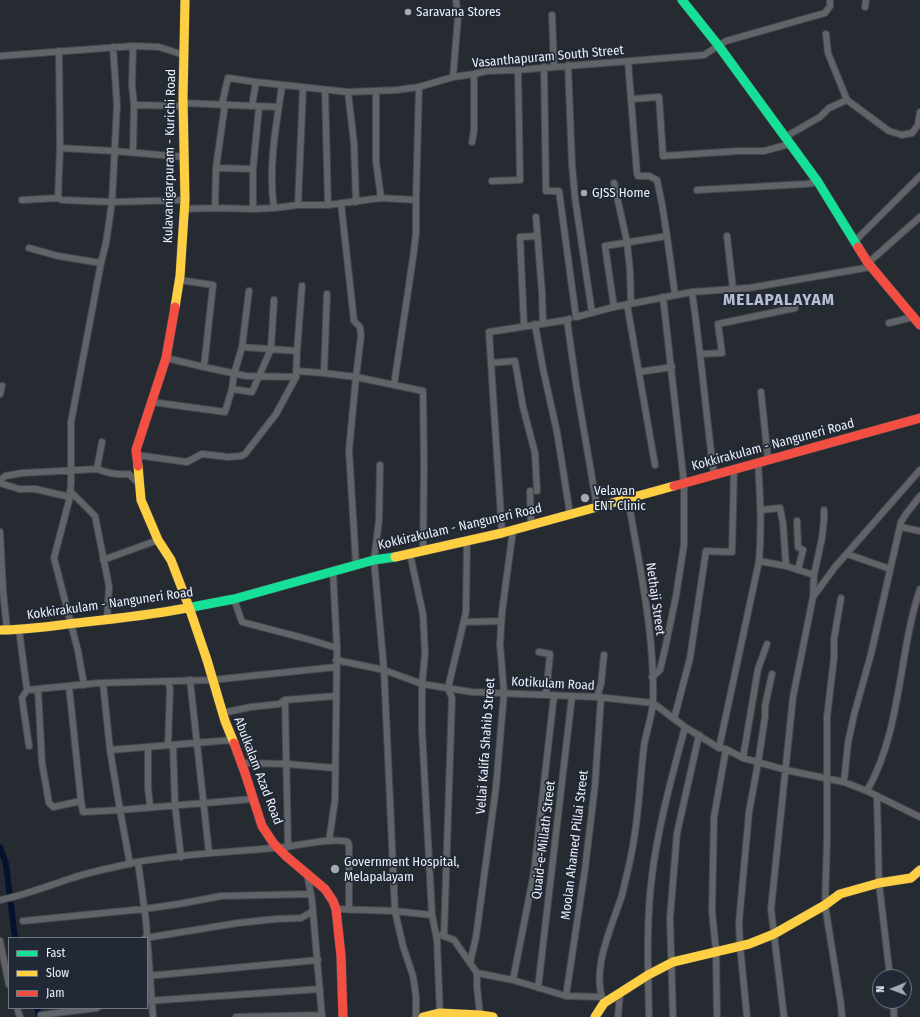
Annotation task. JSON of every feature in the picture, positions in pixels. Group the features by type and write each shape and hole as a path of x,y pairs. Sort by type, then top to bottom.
{"main road":[{"name":"Kulavanigarpuram - Kurichi Road","path":"185,0 183,105 184,205 179,280 166,358 136,450 136,455 142,500 158,540 171,560 189,607"},
{"path":"682,0 718,45 818,182 854,242 870,265 920,325"},
{"name":"Kokkirakulam - Nanguneri Road","path":"4,630 20,630 160,613 234,599 374,560 410,554 502,533 920,418"},
{"name":"Abulkalam Azad Road","path":"189,607 222,713 241,763 262,826 277,847 325,889 333,901 336,909 341,956 343,1017"},
{"path":"595,1017 603,1000 620,993 672,962 749,944 774,934 825,905 840,894 879,883 911,878 920,870"},
{"path":"423,1017 440,1015 493,1017"}],"street":[{"path":"453,77 458,17 456,0"},
{"name":"Vasanthapuram South Street","path":"223,104 228,78 282,86 325,90 348,92 376,91 419,87 453,77 486,71 704,56 718,45 726,41 825,13 830,6 830,0"},
{"path":"552,15 554,67"},
{"path":"826,34 828,53 846,100 889,131 902,135 912,133 918,125 920,112"},
{"path":"0,56 113,46 159,47 184,55"},
{"path":"84,685 78,651 54,558 70,494 71,422 106,243 112,202 117,105 113,46"},
{"path":"133,46 133,152"},
{"path":"58,198 60,148 59,51"},
{"path":"628,61 632,99 636,174 638,176 649,176 657,180 667,236 675,295"},
{"path":"568,66 575,198 592,313"},
{"path":"544,67 546,191 559,191 576,317"},
{"path":"492,181 520,180 518,70"},
{"path":"472,142 474,131 474,74"},
{"path":"252,106 256,82"},
{"path":"274,208 272,194 272,166 278,107 282,86"},
{"path":"394,385 416,233 419,87"},
{"path":"298,205 303,88"},
{"path":"325,90 328,205"},
{"path":"376,91 376,161 381,198"},
{"path":"348,92 354,143 356,202"},
{"path":"632,99 659,97 663,156 738,151 764,151 787,141 820,117 829,108 846,100"},
{"path":"134,105 223,104 278,107"},
{"path":"215,208 216,168 223,104"},
{"path":"253,209 253,169 259,106"},
{"path":"60,148 133,152 184,158"},
{"path":"216,168 253,169"},
{"path":"854,242 920,176"},
{"path":"697,190 806,184 818,182"},
{"path":"614,183 627,242 630,271 629,304 655,465"},
{"path":"22,200 58,198 62,200 253,209 298,205 328,205 381,198 416,200"},
{"path":"341,203 354,321 360,327 361,336 349,450 356,565"},
{"path":"536,217 543,324"},
{"path":"502,533 489,332 567,320 614,307 663,297 692,292 733,289 870,265 920,217"},
{"path":"524,326 520,237 537,236"},
{"path":"614,307 605,246 667,236"},
{"path":"727,236 733,289"},
{"path":"29,248 58,256 101,263"},
{"path":"179,280 213,285 204,367"},
{"path":"136,455 187,462 202,454 228,457 241,456 245,454 276,414 297,374 302,286"},
{"path":"152,402 225,412 242,347 248,291"},
{"path":"692,292 701,354 701,374 714,475"},
{"path":"324,373 327,294"},
{"path":"652,677 660,670 676,596 684,545 684,483 663,297"},
{"path":"232,389 252,392 271,349 274,300"},
{"path":"701,354 722,353 718,324 795,308"},
{"path":"889,322 914,317"},
{"path":"567,320 596,507"},
{"path":"535,324 557,432 570,514"},
{"path":"242,347 298,351"},
{"path":"166,358 246,376 324,373 356,377 423,391 423,551"},
{"path":"491,363 515,361 523,407 535,453 531,525"},
{"path":"639,372 672,367"},
{"path":"0,394 2,386"},
{"path":"761,392 768,460"},
{"path":"97,469 102,442"},
{"path":"719,748 759,561 762,534 758,462"},
{"path":"380,465 379,520 374,560 384,670 395,911 403,946 413,976 416,996 416,1017"},
{"path":"107,620 109,586 95,516 70,494 35,489 19,489 0,482 5,476 22,473 97,469 103,472 124,475 129,474 140,485"},
{"path":"674,719 690,658 706,551 732,552 734,469"},
{"path":"813,596 847,554 920,470"},
{"path":"844,782 848,743 854,715 871,654 901,522 920,496"},
{"name":"Nethaji Street","path":"603,1000 600,972 607,938 622,895 633,846 644,746 653,703 648,620 628,498"},
{"path":"761,510 780,508 783,523 786,566"},
{"path":"784,1017 771,909 793,697 813,596 814,575 822,538 824,510"},
{"path":"797,521 798,547 803,550 798,570"},
{"path":"901,527 920,531"},
{"name":"Vellai Kalifa Shahib Street","path":"470,963 477,929 496,787 504,693 500,644 501,621 513,530"},
{"path":"0,532 4,630"},
{"path":"104,560 158,540"},
{"path":"444,935 452,698 448,688 466,612 467,540"},
{"path":"410,554 423,614 425,654 422,684 426,799 432,915 436,934 440,1015"},
{"path":"847,554 890,569"},
{"path":"759,561 786,566 814,575"},
{"path":"329,841 335,800 336,648 333,572"},
{"path":"867,791 879,768 887,739 900,689 906,643 920,589"},
{"path":"841,598 834,639 834,658 828,718 825,905 842,1017"},
{"path":"234,599 242,622 336,648"},
{"path":"464,622 501,621"},
{"path":"20,630 27,690 22,698 29,746"},
{"path":"743,758 758,669 767,644"},
{"path":"539,652 550,654 546,695"},
{"name":"Moolan Ahamed Pillai Street","path":"566,996 585,869 595,785 599,697 604,654"},
{"name":"Kotikulam Road","path":"336,660 384,670 422,684 472,692 599,697 653,703"},
{"path":"27,690 103,683 212,680 336,667"},
{"path":"747,1017 739,922 749,812 766,717 765,706 772,674"},
{"path":"190,680 209,853"},
{"path":"168,681 170,689 168,745"},
{"path":"103,683 110,750 130,864"},
{"path":"69,686 83,812 252,799"},
{"path":"38,689 42,763 48,803 52,807 81,801"},
{"path":"513,980 534,872 554,695"},
{"path":"222,713 251,707 279,704 285,700 336,696"},
{"name":"Quaid-e-Millath Street","path":"538,988 572,696"},
{"path":"285,700 288,846"},
{"path":"653,703 685,727 719,748 726,749 743,758 786,770 844,782 867,791 920,817"},
{"path":"649,1017 647,936 652,877 661,821 685,727"},
{"path":"673,1017 670,918 677,833 699,735"},
{"path":"110,750 232,740"},
{"path":"168,745 173,745 175,805 181,857"},
{"path":"148,747 148,787 150,807"},
{"path":"717,1017 716,951 712,910 714,817 726,749"},
{"path":"241,763 286,764 335,768"},
{"path":"877,796 879,883 889,969"},
{"path":"0,900 15,897 74,877 138,862 209,853 329,841 344,841 348,842 349,910"},
{"path":"138,862 146,937"},
{"path":"236,1017 322,1016 313,910 307,873"},
{"path":"23,921 144,909 221,896 311,894"},
{"path":"336,909 395,911 432,915"},
{"path":"148,938 238,923 301,918 313,910"},
{"path":"436,934 444,935 454,940 477,973 480,1016"},
{"path":"0,942 8,980"},
{"path":"149,976 318,960"},
{"path":"148,963 150,1001 153,1017"},
{"path":"477,973 513,980 566,996 603,1000"},
{"path":"150,1001 320,989"},
{"path":"618,1017 620,993"},
{"path":"41,1015 89,1009"}],"waterway":[{"path":"0,847 6,864 15,937"},
{"path":"37,1009 40,1017"}],"traffic: fast":[{"path":"682,0 718,45 818,182 858,247"},
{"path":"187,608 234,599 374,560 395,557"}],"traffic: slow":[{"path":"175,307 180,276 185,200 183,98 185,0"},
{"path":"138,466 141,500 158,540 171,560 189,607 207,660 225,721 234,743"},
{"path":"395,557 502,533 674,486"},
{"path":"0,630 29,629 159,613 187,608"},
{"path":"595,1017 604,1003 648,975 673,962 749,944 774,934 825,905 840,894 879,883 911,878 920,870"},
{"path":"423,1017 439,1013 493,1017"}],"traffic: jam":[{"path":"858,247 868,263 920,325"},
{"path":"138,466 136,450 166,358 175,307"},
{"path":"674,486 920,418"},
{"path":"234,743 262,826 274,844 325,889 333,901 336,909 341,956 343,1017"}],"place":[{"name":"Saravana Stores","path":"408,12"},
{"name":"GJSS Home","path":"584,193"},
{"name":"Velavan ENT Clinic","path":"585,498"},
{"name":"Government Hospital, Melapalayam","path":"335,869"}],"district":[{"name":"MELAPALAYAM","path":"779,300"}]}
